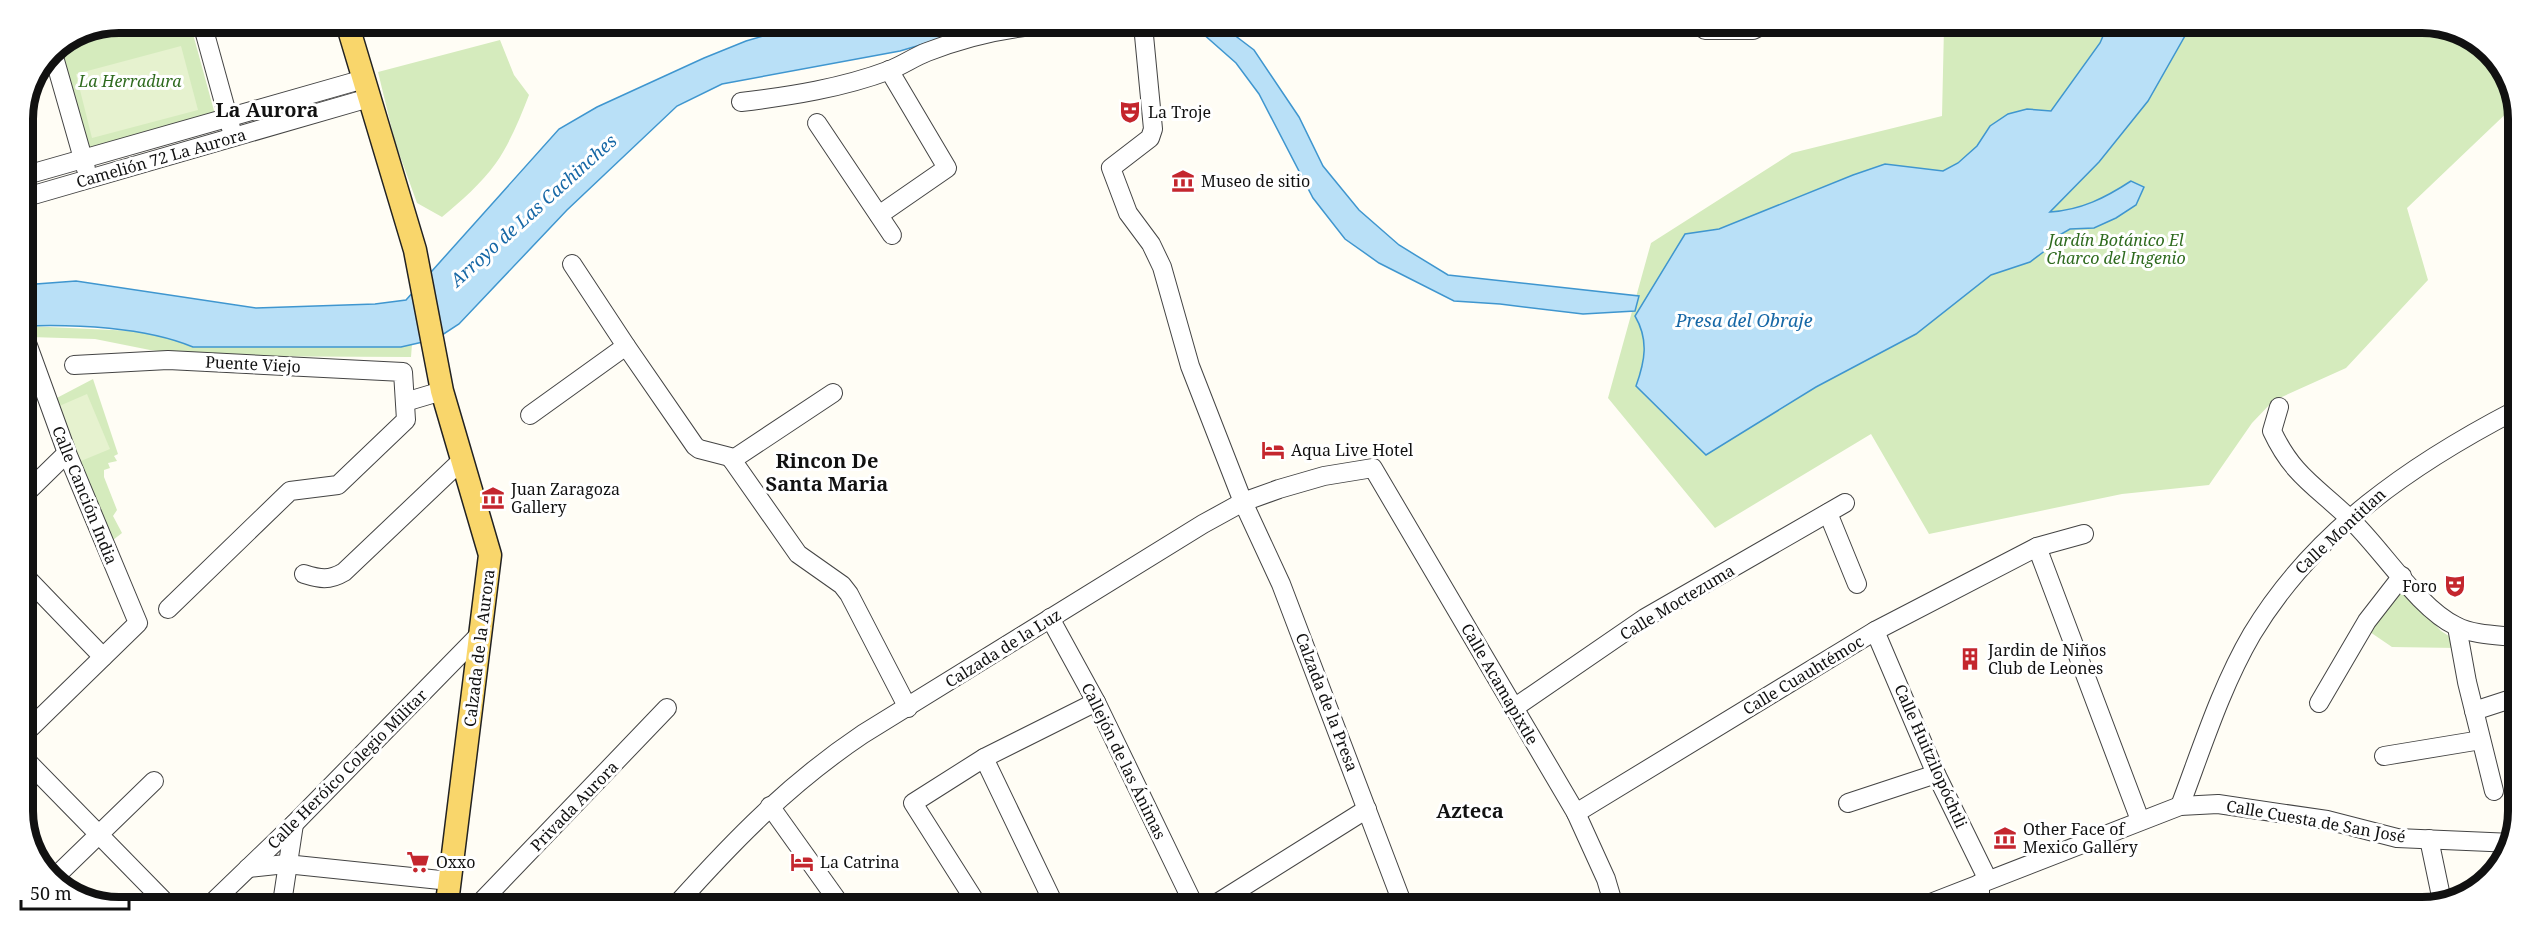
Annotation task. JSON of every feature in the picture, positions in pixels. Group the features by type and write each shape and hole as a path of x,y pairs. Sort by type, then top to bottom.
{"main road":[{"name":"Calzada de la Aurora","path":"350,33 416,256 442,391 490,555 449,892"}],"street":[{"path":"205,33 234,137"},
{"path":"741,102 798,96 889,70 926,52 982,33"},
{"name":"Calzada de la Presa","path":"1144,33 1153,129 1150,138 1111,168 1128,213 1151,244 1162,267 1190,366 1243,502 1281,584 1400,897"},
{"path":"55,62 81,159 90,179"},
{"path":"879,215 947,168 889,70"},
{"name":"Camelión 72 La Aurora","path":"33,173 228,118 366,89"},
{"name":"Camelión 72 La Aurora","path":"33,195 234,137 366,89"},
{"path":"817,123 892,235"},
{"path":"572,264 695,446 704,451 724,454 732,460 798,554 842,585 849,594 908,708"},
{"path":"530,415 626,346"},
{"name":"Puente Viejo","path":"74,365 168,360 403,372 406,420 338,485 290,491 168,609"},
{"name":"Calle Canción India","path":"33,362 67,453 138,623 103,657"},
{"path":"405,402 442,391"},
{"path":"732,460 832,393"},
{"path":"2279,407 2272,431 2282,453 2307,482 2350,519 2435,613 2457,627 2489,635 2508,636"},
{"name":"Calle Montitlan","path":"2181,806 2230,677 2278,593 2303,563 2350,519 2425,460 2508,419"},
{"path":"33,485 67,453"},
{"path":"304,574 322,580 333,579 344,572 462,460"},
{"name":"Calzada de la Luz","path":"683,897 735,839 770,806 835,753 1050,618 1243,502 1323,476 1373,468"},
{"name":"Calle Acamapixtle","path":"1373,468 1576,813 1611,897"},
{"name":"Calle Moctezuma","path":"1514,708 1645,618 1845,503"},
{"path":"1828,513 1857,584"},
{"name":"Calle Cuauhtémoc","path":"1576,813 1875,631 2037,547 2084,534"},
{"path":"2037,547 2140,820"},
{"path":"2319,703 2367,621 2402,576"},
{"path":"33,584 103,657 33,725"},
{"name":"Callejón de las Ánimas","path":"1050,618 1096,702 1190,897"},
{"path":"2457,627 2474,711 2494,791"},
{"name":"Calle Huitzilopóchtli","path":"1875,631 1984,881"},
{"name":"Calle Heróico Colegio Militar","path":"218,897 294,824 481,633"},
{"path":"2474,711 2508,700"},
{"path":"973,897 913,803 984,758 1096,702"},
{"name":"Privada Aurora","path":"486,897 667,708"},
{"path":"2384,756 2481,740"},
{"path":"984,758 1051,897"},
{"path":"33,768 160,897"},
{"path":"1848,803 1936,774"},
{"path":"59,873 154,781"},
{"name":"Calle Cuesta de San José","path":"1945,897 2181,806 2218,804 2327,820 2397,838 2429,838 2500,845"},
{"path":"770,806 835,897"},
{"path":"1227,897 1368,809"},
{"path":"283,897 294,824"},
{"path":"2429,838 2441,895"},
{"path":"248,868 286,864 449,892"},
{"path":"1981,897 1984,881"}],"green space":[{"name":"La Herradura","path":"193,33 216,118 84,152 61,56 86,40 103,35"},
{"name":"Jardín Botánico El Charco del Ingenio","path":"1944,33 2422,33 2438,35 2460,42 2483,58 2501,86 2508,112 2407,208 2428,280 2346,368 2273,401 2252,423 2209,485 2122,494 1929,534 1871,434 1715,528 1608,398 1651,243 1792,153 1942,116"},
{"path":"500,40 514,75 529,95 510,139 496,163 477,185 442,217 417,203 395,142 378,72"},
{"path":"181,46 198,110 92,138 76,74"},
{"path":"33,326 412,344 411,357 208,356 150,350 95,339 33,337"},
{"path":"93,379 118,454 114,456 117,461 108,463 110,468 104,470 104,477 117,510 113,516 122,533 113,540 106,539 51,401"},
{"path":"87,394 110,449 81,461 57,407"},
{"path":"2401,587 2441,631 2455,640 2457,648 2392,647 2370,632"}],"water":[{"name":"Arroyo de Las Cachinches","path":"774,33 961,33 900,51 722,84 677,106 567,210 459,324 436,339 401,347 193,347 174,340 132,331 109,328 33,326 33,284 76,281 256,308 375,304 406,300 559,129 597,107 746,41"},
{"path":"1202,33 1232,33 1254,50 1299,117 1323,166 1359,210 1399,245 1448,275 1639,296 1635,311 1583,314 1454,301 1379,263 1345,239 1313,198 1259,94 1236,63"},
{"name":"Presa del Obraje","path":"2104,33 2187,33 2148,101 2099,162 2050,212 2072,209 2092,202 2131,181 2144,187 2136,205 2094,228 2070,229 2056,237 2050,247 2030,262 1991,275 1916,334 1816,387 1706,455 1636,386 1642,368 1644,342 1635,316 1685,234 1719,229 1885,164 1943,171 1958,163 1977,146 1990,126 2008,114 2027,109 2051,111 2100,43"}],"place":[{"name":"La Troje","path":"1130,112"},
{"name":"Museo de sitio","path":"1183,181"},
{"name":"Aqua Live Hotel","path":"1273,450"},
{"name":"Juan Zaragoza Gallery","path":"493,498"},
{"name":"Foro","path":"2455,586"},
{"name":"Jardin de Niños Club de Leones","path":"1970,659"},
{"name":"Other Face of Mexico Gallery","path":"2005,838"},
{"name":"Oxxo","path":"418,862"},
{"name":"La Catrina","path":"802,862"}],"district":[{"name":"La Aurora","path":"267,109"},
{"name":"Rincon De Santa Maria","path":"827,472"},
{"name":"Azteca","path":"1470,810"}]}
